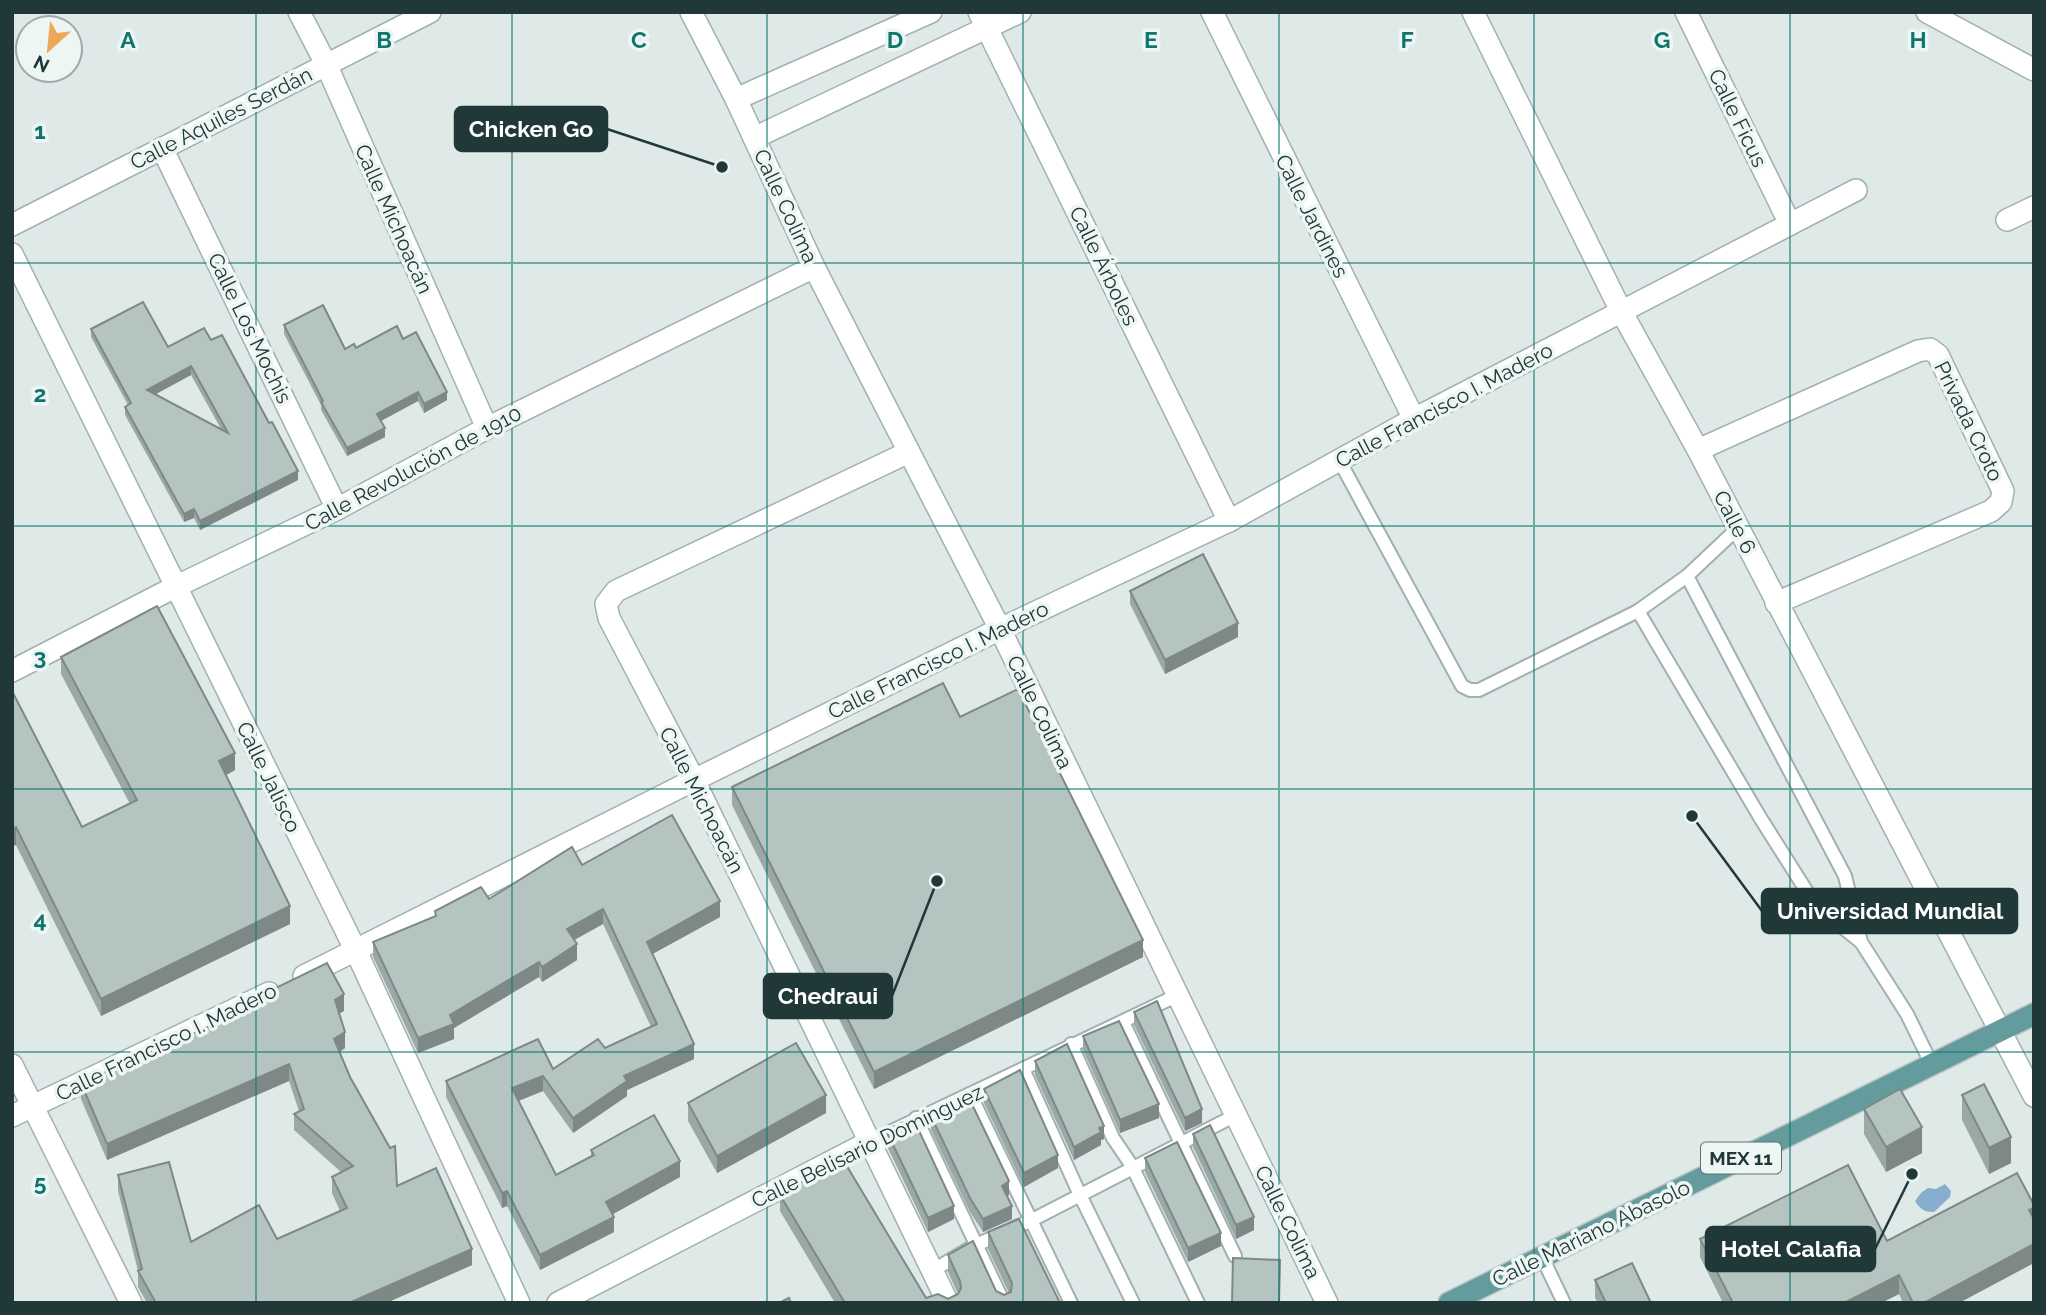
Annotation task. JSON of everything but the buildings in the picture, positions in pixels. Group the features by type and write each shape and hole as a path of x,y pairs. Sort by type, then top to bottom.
{"main road":[{"name":"Calle Mariano Abasolo","path":"1449,1303 2034,1014"}],"street":[{"name":"Calle Michoacán","path":"299,12 326,64 487,428"},
{"name":"Calle Aquiles Serdán","path":"12,225 429,12"},
{"name":"Calle Colima","path":"691,12 736,99 814,267 1000,629 1327,1303"},
{"path":"736,99 931,12"},
{"path":"754,138 983,21 1020,12"},
{"name":"Calle Jardines","path":"1212,12 1415,418"},
{"name":"Calle 6","path":"1473,12 1621,311 1698,450 2034,1096"},
{"name":"Calle Ficus","path":"1686,12 1790,224"},
{"path":"1927,12 2034,71"},
{"name":"Calle Árboles","path":"983,21 1229,520"},
{"name":"Calle Los Mochis","path":"162,148 337,509"},
{"name":"Calle Francisco I. Madero","path":"12,1116 355,951 1000,629 1229,520 1415,418 1856,190"},
{"path":"2007,220 2034,207"},
{"name":"Calle Jalisco","path":"12,254 355,951 519,1303"},
{"name":"Calle Revolución de 1910","path":"12,671 337,509 487,428 814,267"},
{"name":"Privada Croto","path":"1698,450 1918,351 1930,349 1938,355 2003,491 2001,502 1991,511 1776,603"},
{"name":"Calle Michoacán","path":"909,452 616,591 606,604 609,618 694,780 948,1303"},
{"path":"12,1065 131,1303"},
{"name":"Calle Belisario Domínguez","path":"558,1303 869,1142"}],"lane":[{"path":"1339,460 1462,686 1470,690 1479,690 1638,611 1687,576 1738,527"},
{"path":"1687,576 1845,876 1861,942"},
{"path":"1638,611 1761,820 1816,906 1861,942 1907,1014 1931,1063"},
{"name":"Calle Belisario Domínguez","path":"869,1142 1178,995"},
{"path":"1123,1022 1236,1256"},
{"path":"1071,1044 1113,1138 1132,1166 1198,1303"},
{"path":"1023,1069 1133,1303"},
{"path":"970,1094 1071,1303"},
{"path":"932,1271 976,1245 1030,1221 1132,1166 1236,1115"},
{"path":"916,1118 1004,1303"},
{"path":"1542,1257 1564,1303"}],"water":[{"path":"1945,1184 1951,1191 1950,1197 1934,1212 1923,1210 1915,1201 1928,1188 1936,1189"}],"place":[{"name":"Chicken Go","path":"722,167"},
{"name":"Universidad Mundial","path":"1692,816"},
{"name":"Chedraui","path":"937,881"},
{"name":"Hotel Calafia","path":"1912,1174"}]}
